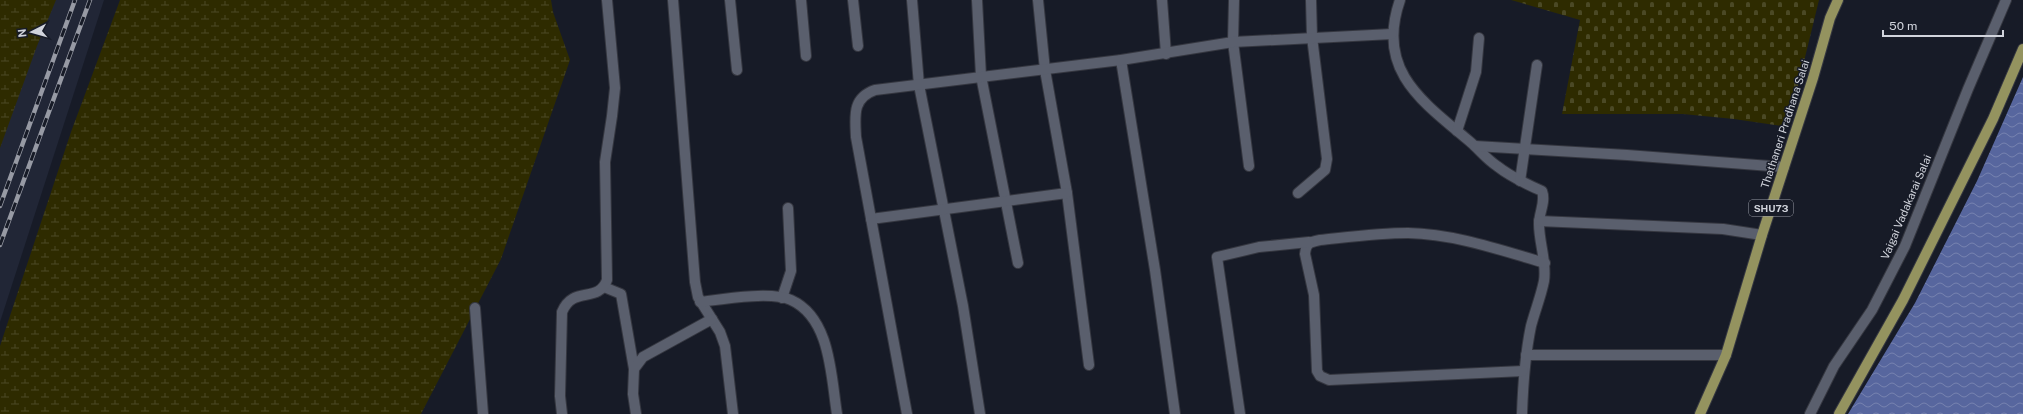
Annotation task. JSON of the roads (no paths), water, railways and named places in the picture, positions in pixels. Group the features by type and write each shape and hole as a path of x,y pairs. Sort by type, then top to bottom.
{"main road":[{"name":"Thathaneri Pradhana Salai","path":"1700,414 1726,355 1762,236 1814,78 1830,18 1838,0"},
{"path":"1839,414 1903,300 1993,119 2023,49"}],"street":[{"path":"562,414 560,396 562,312 566,302 572,298 600,291 604,287 607,280 605,162 615,88 607,0"},
{"path":"673,0 695,282 700,302 720,332 725,346 733,414"},
{"path":"730,0 737,70"},
{"path":"801,0 806,56"},
{"path":"853,0 858,46"},
{"path":"912,0 919,85 963,306 980,414"},
{"path":"977,0 981,76 1018,263"},
{"path":"1038,0 1045,70 1067,193 1089,365"},
{"path":"1162,0 1166,54"},
{"path":"1234,0 1233,42 1249,166"},
{"path":"1298,194 1325,170 1327,159 1312,37 1311,0"},
{"path":"1400,0 1395,14 1392,34 1394,51 1400,68 1411,89 1423,102 1496,166 1520,182 1542,191 1544,200 1539,221 1541,249 1545,263 1544,281 1531,326 1523,371 1522,414"},
{"name":"Vaigai Vadakarai Salai","path":"1810,414 1834,366 1872,310 1905,246 1968,89 2006,0"},
{"path":"907,414 856,137 855,117 858,102 864,94 875,90 1166,54 1233,42 1392,34"},
{"path":"1457,131 1476,72 1479,38"},
{"path":"1121,60 1155,270 1175,414"},
{"path":"1520,182 1537,65"},
{"path":"1475,146 1526,148 1784,167"},
{"path":"871,218 1067,193"},
{"path":"782,298 791,270 788,208"},
{"path":"1539,221 1723,229 1762,236"},
{"path":"1240,414 1217,257 1259,247 1390,233 1435,235 1474,242 1545,263"},
{"path":"1309,242 1305,247 1305,254 1314,296 1317,371 1324,379 1329,380 1523,371"},
{"path":"604,287 621,294 634,369 633,394 636,414"},
{"path":"700,302 747,296 782,298 791,300 808,312 818,326 826,347 837,414"},
{"path":"475,308 483,414"},
{"path":"634,369 643,357 712,319"},
{"path":"1526,355 1726,355"}],"water":[{"path":"2023,77 2023,414 1848,414 1915,303 1977,181"}],"railway":[{"path":"0,206 75,0"},
{"path":"0,245 90,0"}]}
